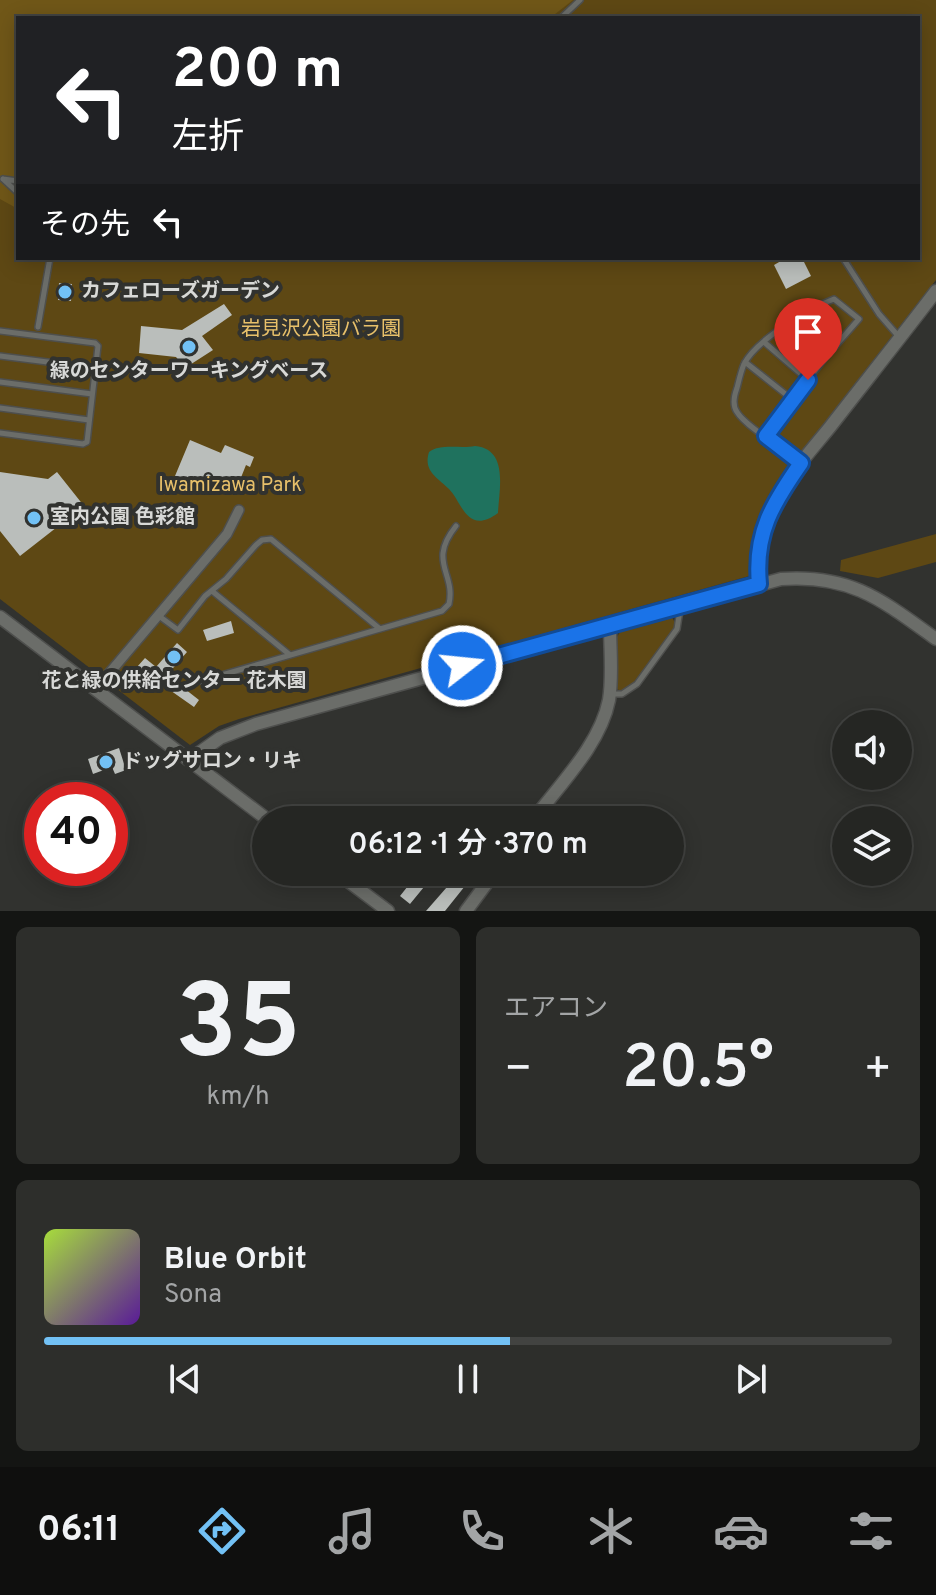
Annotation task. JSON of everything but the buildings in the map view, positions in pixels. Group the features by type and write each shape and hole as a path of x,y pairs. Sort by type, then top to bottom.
{"street":[{"path":"759,584 761,536 769,512 801,463 936,291"},
{"path":"95,690 227,534 239,510"},
{"path":"189,760 220,738 256,724 759,584 803,578 843,583 876,596 936,639"},
{"path":"0,617 252,808"},
{"path":"544,806 602,724 609,693 610,625"},
{"path":"355,886 388,911"},
{"path":"466,911 485,886"}],"lane":[{"path":"563,16 580,0"},
{"path":"38,327 50,260"},
{"path":"844,260 879,314 900,338"},
{"path":"766,436 824,359 859,319 834,299 785,326 764,342 745,362 735,392 735,410 766,436 801,463"},
{"path":"807,313 840,341"},
{"path":"785,326 824,359"},
{"path":"0,331 95,343 98,346 87,442 83,444 0,433"},
{"path":"764,342 808,380"},
{"path":"0,356 95,368"},
{"path":"745,362 793,400"},
{"path":"0,382 92,394"},
{"path":"0,408 89,420"},
{"path":"201,681 442,611 449,604 450,593 444,575 443,549 456,526"},
{"path":"158,615 178,630 205,596 256,545 262,540 271,539 380,629"},
{"path":"212,591 291,655"},
{"path":"609,693 622,694 637,684 677,629 679,606"}],"green space":[{"name":"Iwamizawa Park","path":"0,0 936,0 936,280 793,463 766,503 755,538 753,575 239,719 219,726 190,745 0,599"},
{"path":"936,534 936,562 878,578 840,571 841,560"},
{"path":"668,616 676,625 673,631 631,686 621,691 617,689 617,637 621,630"}],"shaded area":[{"path":"0,0 573,0 553,16 16,16 16,208 0,199"},
{"path":"475,446 493,454 500,472 498,513 479,521 467,514 428,464 429,452 434,449"}],"place":[{"name":"カフェローズガーデン","path":"65,292"},
{"name":"緑のセンターワーキングベース","path":"189,347"},
{"name":"室内公園 色彩館","path":"34,518"},
{"name":"花と緑の供給センター 花木園","path":"174,657"},
{"name":"ドッグサロン・リキ","path":"106,762"}],"route":[{"path":"462,666 759,584 761,536 769,512 801,463 766,436 808,380"}],"park label":[{"name":"岩見沢公園バラ園","path":"321,330"}]}
